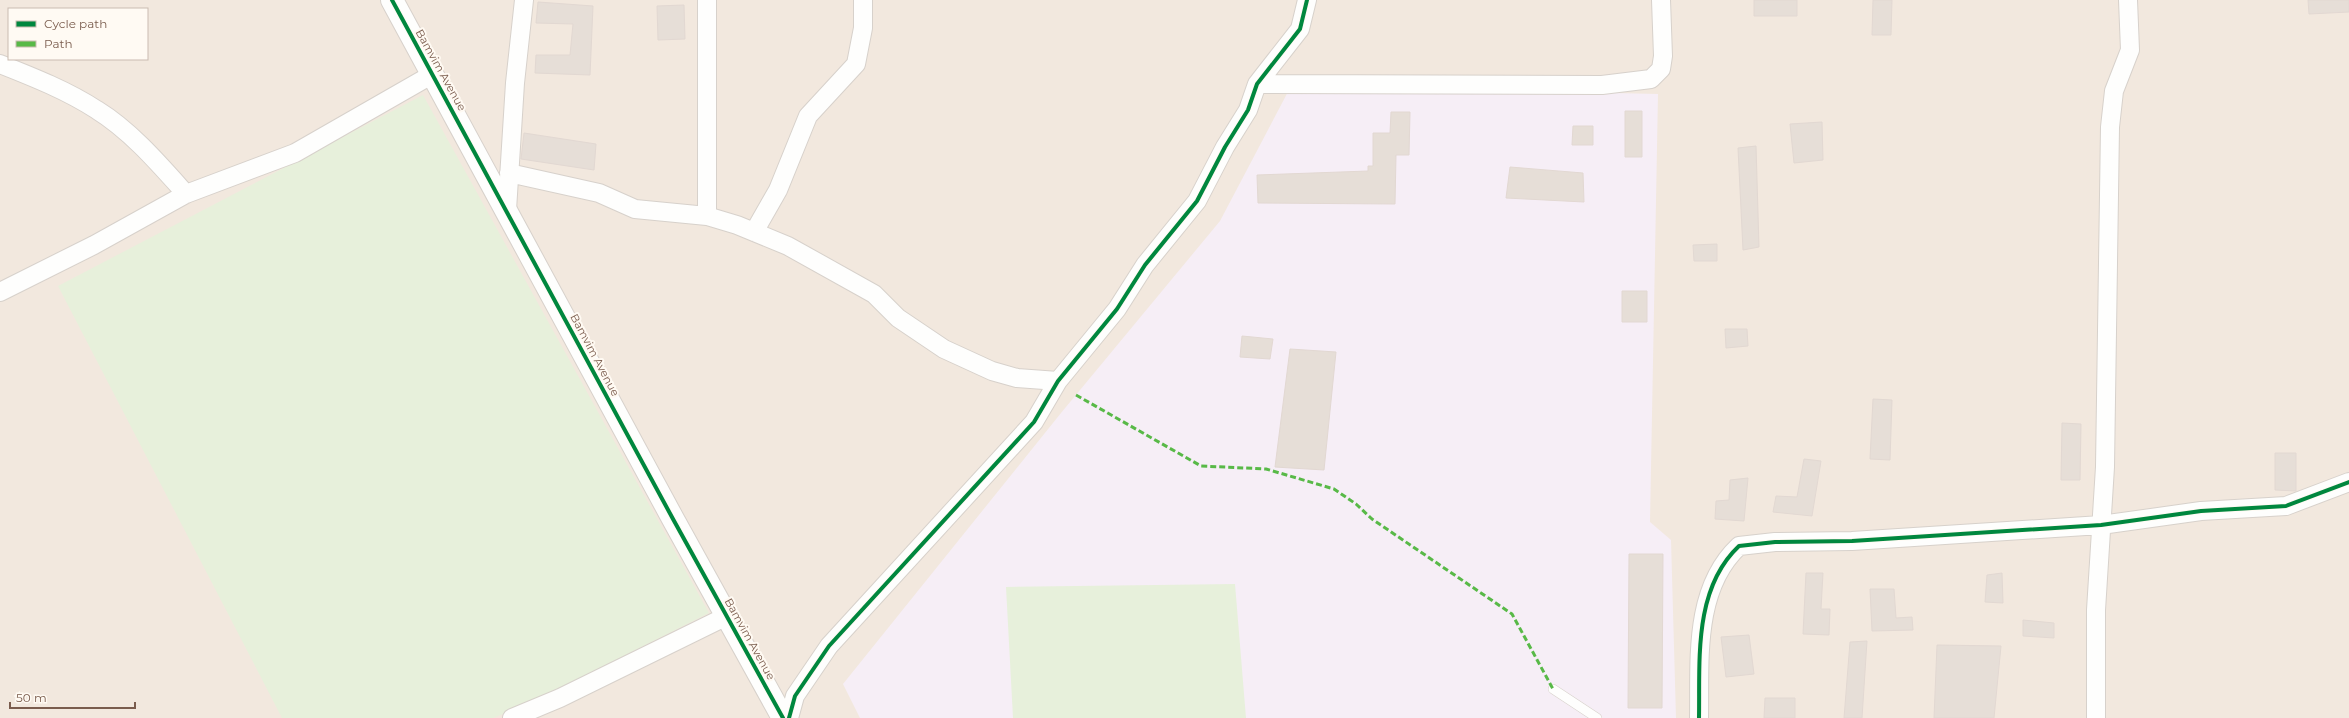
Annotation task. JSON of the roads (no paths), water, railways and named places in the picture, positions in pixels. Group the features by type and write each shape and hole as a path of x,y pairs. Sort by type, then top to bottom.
{"street":[{"name":"Bamvim Avenue","path":"392,0 784,718"},
{"path":"507,210 515,82 524,0"},
{"path":"707,0 707,216"},
{"path":"789,718 795,696 829,646 1034,422 1058,381 1117,309 1145,265 1197,201 1225,147 1248,110 1257,84 1300,29 1307,0"},
{"path":"1257,84 1602,85 1651,79 1661,69 1663,56 1660,0"},
{"path":"2096,718 2096,610 2105,467 2110,127 2114,91 2130,50 2128,0"},
{"path":"754,232 788,169 799,135 808,116 856,64 863,28 864,2"},
{"path":"0,64 55,87 98,110 148,154 186,194"},
{"path":"0,292 94,245 186,194 295,153 433,74"},
{"path":"509,173 599,194 635,209 707,216 754,232 788,246 874,294 898,318 944,349 992,371 1011,376 1058,381"},
{"path":"1699,718 1702,631 1708,601 1721,567 1739,546 1775,542 1852,541 2101,525 2201,511 2286,506 2349,482"},
{"path":"512,718 560,698 727,616"}],"lane":[{"path":"1553,688 1597,718"}]}
